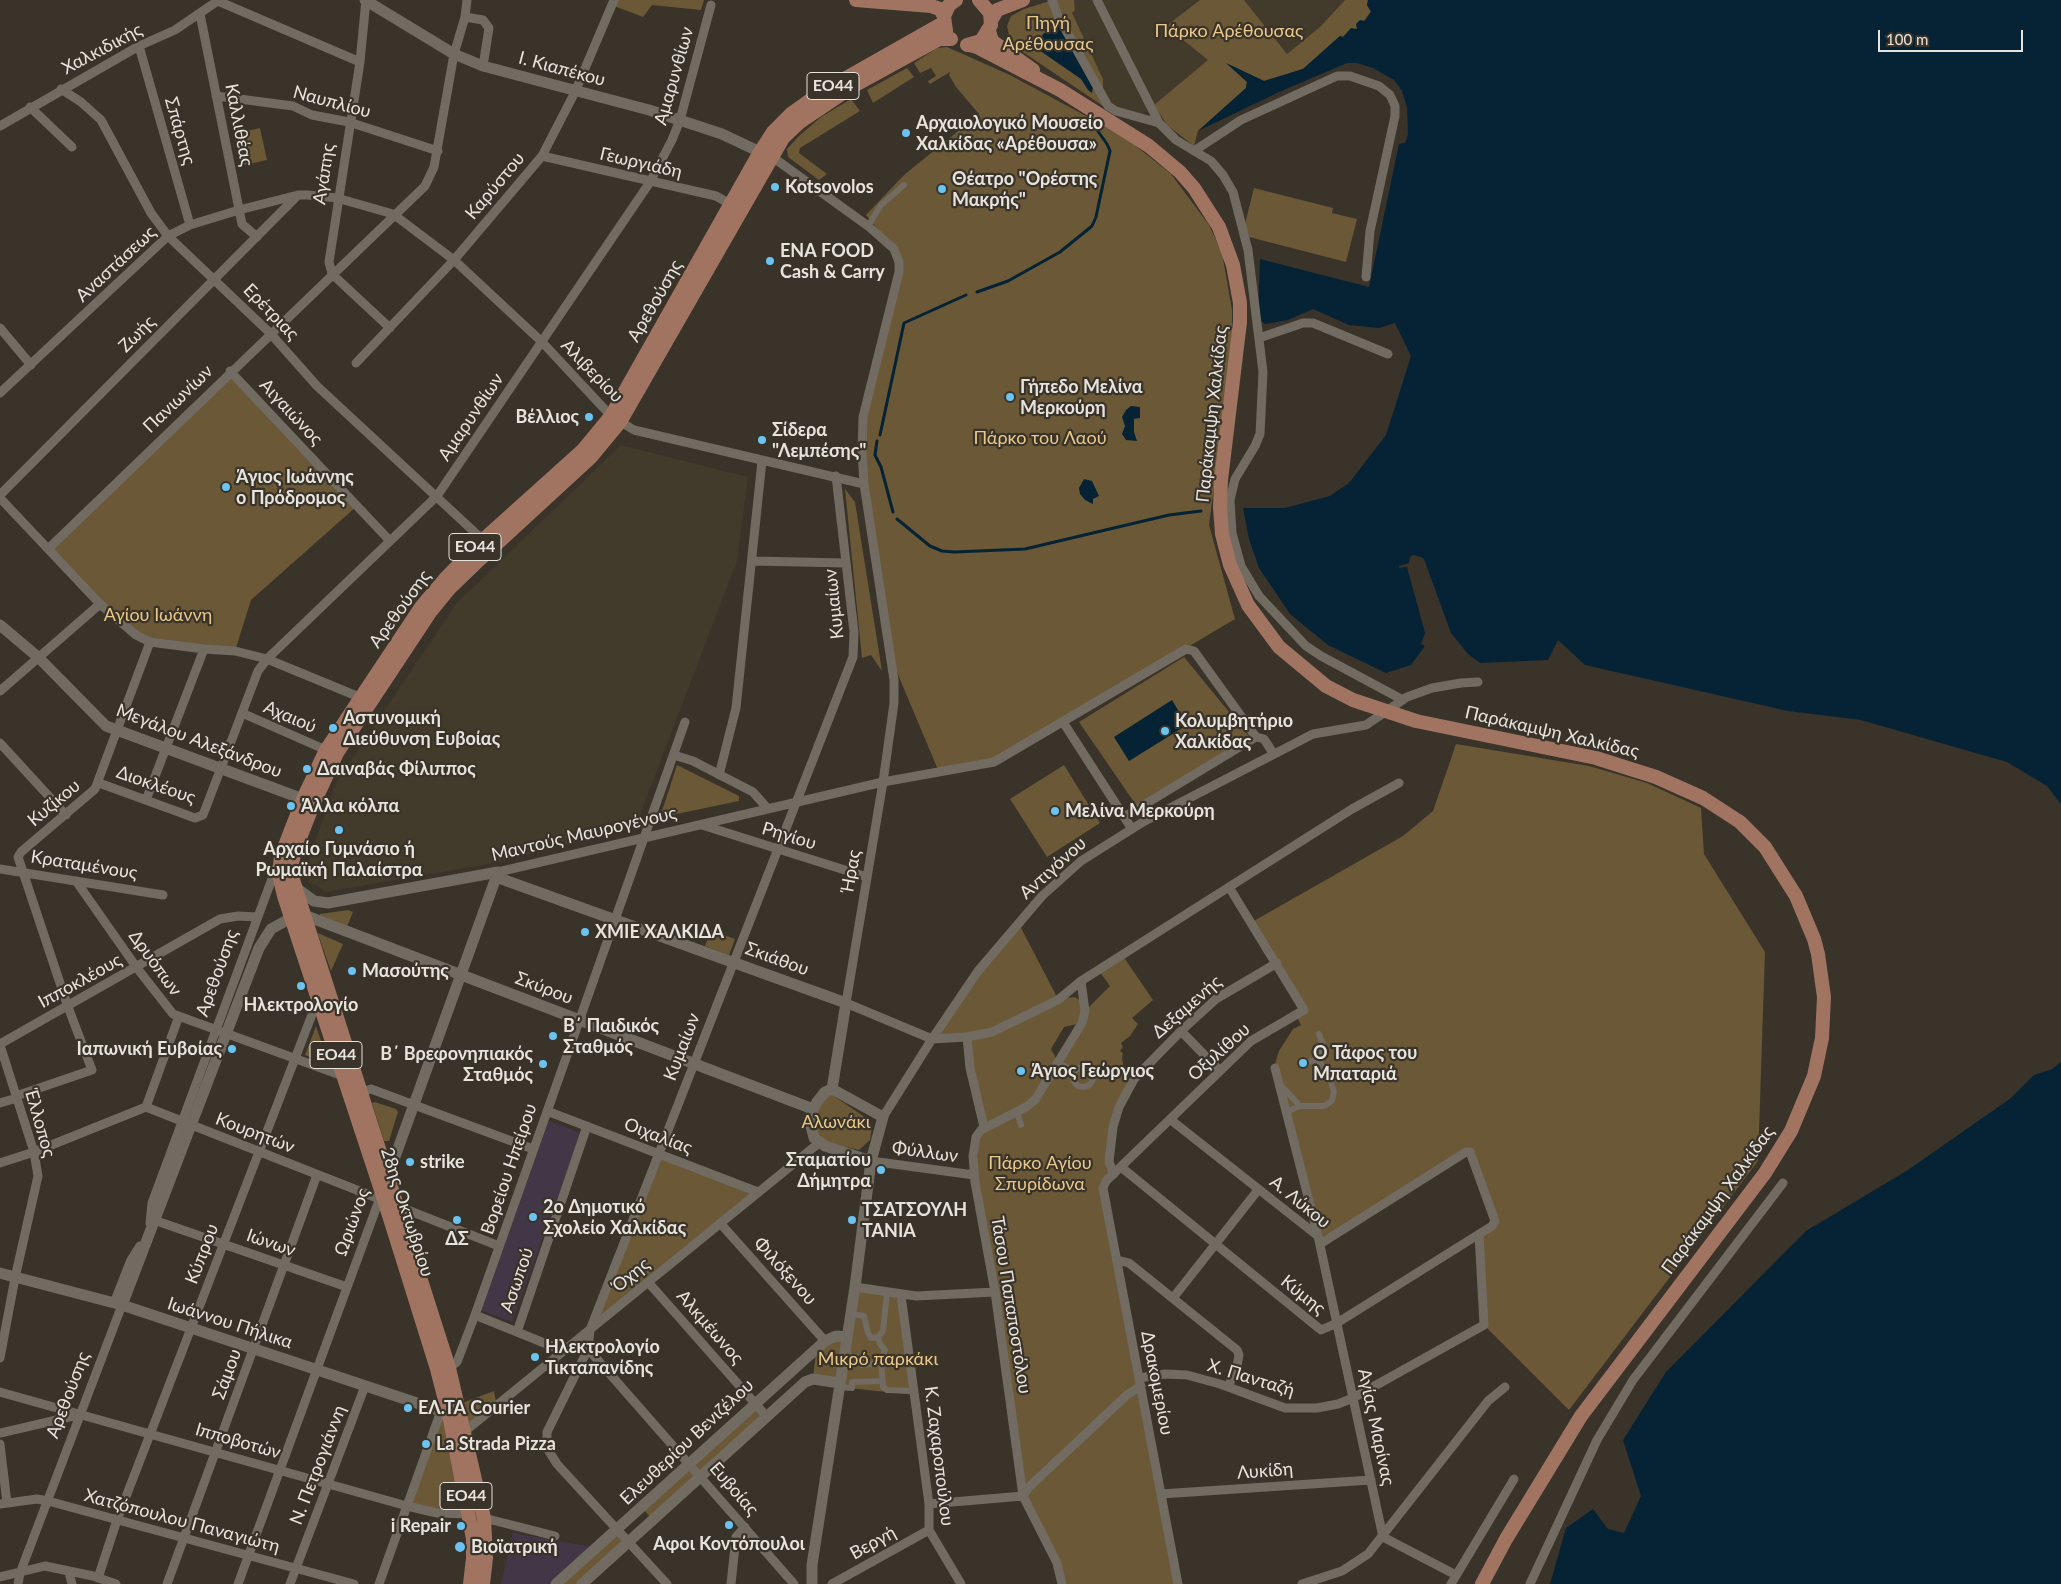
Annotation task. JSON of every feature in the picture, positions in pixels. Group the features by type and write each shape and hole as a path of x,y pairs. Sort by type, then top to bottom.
{"main road":[{"path":"856,0 931,6 940,9 952,39"},
{"path":"927,0 955,0"},
{"name":"ΕΟ44","path":"944,20 955,0"},
{"path":"980,0 995,0"},
{"name":"Παράκαμψη Χαλκίδας","path":"980,0 987,7 992,41 1060,90"},
{"path":"969,45 981,41 997,10 1023,0"},
{"name":"Αρεθούσης","path":"281,856 302,799 326,750 366,700 431,611 449,589 591,457 740,214 773,132 791,114 823,91 944,20"},
{"name":"Αρεθούσης","path":"297,917 295,887 291,873 292,861 312,805 337,753 366,700 421,607 483,540 616,419 732,205 765,154 790,131 831,99 932,42 942,38 952,39"},
{"name":"Παράκαμψη Χαλκίδας","path":"952,39 978,47 1060,90 1136,136 1163,157 1194,188 1218,227 1233,265 1239,297 1240,322 1220,496 1220,518 1226,550 1240,590 1266,632 1300,666 1326,686 1353,700 1416,721 1596,758 1674,784 1728,812 1753,833 1765,847 1796,896 1809,925 1818,954 1824,997 1822,1038 1814,1076 1797,1118 1777,1155 1580,1416 1506,1539 1482,1584"},
{"name":"28ης Οκτωβρίου","path":"281,856 280,879 297,917 361,1092 388,1175 386,1200 437,1369 444,1410 469,1514 473,1558 470,1584"},
{"name":"28ης Οκτωβρίου","path":"297,917 318,998 343,1076 386,1200 450,1368 484,1518 486,1558 483,1584"}],"street":[{"name":"Ι. Κιαπέκου","path":"365,0 454,54 483,66 574,92 649,110 722,134 765,154"},
{"name":"Αγάπης","path":"332,274 329,251 360,62 365,0"},
{"name":"Πανιωνίων","path":"48,549 270,332 393,214 425,186 433,172 438,150 454,54 465,17 467,0"},
{"name":"Καρύστου","path":"356,363 454,260 542,156 574,92 614,0"},
{"path":"1052,0 1058,16 1108,106 1116,111 1159,123"},
{"path":"1097,0 1159,123 1176,140 1218,168 1233,192 1248,250 1263,372 1260,434 1235,479 1230,500 1232,532 1241,566 1259,596 1306,646 1403,700"},
{"path":"218,1 360,62"},
{"name":"Χαλκιδικής","path":"0,126 61,89 139,46 175,30 218,1"},
{"name":"Αμαρυνθίων","path":"203,815 258,671 268,659 437,496 650,182 672,140 680,120 711,2"},
{"name":"Καλλιθέας","path":"200,14 242,224 257,237"},
{"path":"465,17 483,20 489,28 483,66"},
{"name":"Σπάρτης","path":"139,46 190,225"},
{"path":"1194,151 1241,120 1337,76 1350,76 1379,86 1390,96 1395,116 1370,231 1366,277"},
{"name":"Ερέτριας","path":"61,89 81,102 101,120 151,213 168,236 270,332 318,386 483,540"},
{"name":"Ναυπλίου","path":"216,96 293,106 312,115 349,122 438,150"},
{"path":"30,107 72,146"},
{"path":"765,154 868,226 881,205 904,185"},
{"name":"Γεωργιάδη","path":"542,156 716,196 732,205"},
{"name":"Αναστάσεως","path":"0,393 168,236 190,225 298,195 337,198"},
{"name":"Ζωής","path":"0,497 298,195"},
{"name":"Αλιβερίου","path":"337,198 393,214 454,260 542,342 616,419 634,430 864,484"},
{"name":"Ήρας","path":"832,1089 884,782 894,703 894,680 864,484 862,452 863,417 899,272 899,262 894,249 868,226"},
{"path":"332,274 390,328"},
{"path":"1259,338 1303,323 1313,323 1388,354"},
{"path":"0,328 31,365"},
{"name":"Αιγαιώνος","path":"230,371 390,541"},
{"path":"719,774 736,708 762,460"},
{"name":"Κυμαίων","path":"667,1584 557,1464 546,1443 548,1427 588,1349 590,1330 732,962 797,802 855,647 836,476"},
{"path":"0,497 100,604 136,635 150,642 204,650 235,651 268,659 366,700"},
{"path":"752,561 846,563"},
{"path":"0,691 100,604"},
{"name":"Μεγάλου Αλεξάνδρου","path":"0,625 39,658 106,726 302,799"},
{"name":"Κυζίκου","path":"22,872 18,857 21,852 96,789 150,642"},
{"name":"Μαντούς Μαυρογένους","path":"295,887 314,901 328,903 497,874 884,782 994,762 1183,650 1189,649 1196,653 1256,737"},
{"path":"146,800 204,650"},
{"name":"Αντιγόνου","path":"883,1117 978,971 1042,896 1081,860 1132,829 1273,753 1321,731 1366,724 1403,700 1439,686 1478,682"},
{"name":"Αχαιού","path":"242,714 326,750"},
{"name":"Βορείου Ηπείρου","path":"450,1368 457,1362 475,1315 686,722"},
{"path":"1063,722 1132,829"},
{"path":"1124,817 1256,737 1264,738 1273,753"},
{"path":"0,743 66,815"},
{"path":"674,755 693,761 753,792 768,809"},
{"name":"Διοκλέους","path":"99,783 195,818 203,815"},
{"path":"932,1039 967,1037 992,1032 1058,1000 1082,981 1229,886 1352,809 1399,783"},
{"name":"Ρηγίου","path":"702,825 867,877"},
{"name":"Αρεθούσης","path":"18,1584 20,1573 81,1415 118,1304 153,1220 281,856"},
{"name":"Κραταμένους","path":"0,869 163,895"},
{"path":"0,1103 92,1070 68,1007 22,872"},
{"name":"Σκιάθου","path":"497,874 846,1003 932,1039"},
{"name":"Ωριώνος","path":"238,1584 347,1287 386,1200 388,1175 497,874"},
{"name":"Δρυόπων","path":"76,881 169,1010 179,1016 343,1076"},
{"name":"Οξυλίθου","path":"1103,1188 1118,1170 1250,1041 1304,1010 1278,963 1229,886"},
{"name":"Ιπποκλέους","path":"0,1044 137,968 220,919 238,916 258,917"},
{"name":"Αρεθούσης","path":"221,1031 264,937 276,925 297,917"},
{"name":"Σκύρου","path":"297,917 461,975 813,1109"},
{"name":"Δεξαμενής","path":"1118,1170 1109,1162 1110,1145 1117,1113 1126,1092 1152,1059 1216,1000 1278,963"},
{"path":"967,1037 970,1068 984,1128 1017,1112 1035,1100 1082,1023 1085,1011 1082,981"},
{"name":"Κύπρου","path":"98,1578 117,1520 318,998"},
{"path":"0,1163 34,1152 146,1107 179,1016"},
{"path":"1181,1031 1220,1071"},
{"path":"1319,1034 1324,1045 1320,1064"},
{"name":"Έλλοπος","path":"0,1044 34,1152 38,1176 15,1278 0,1358"},
{"path":"1286,1112 1300,1106 1324,1106 1332,1101 1333,1084 1318,1059 1308,1062"},
{"path":"1058,1063 1074,1071"},
{"name":"Αγίας Μαρίνας","path":"1274,1068 1319,1240 1384,1537"},
{"path":"1278,1082 1300,1106"},
{"path":"361,1092 371,1089 533,1149"},
{"path":"812,1584 812,1565 855,1287 871,1161 883,1117 832,1089 821,1097 813,1109 811,1126 819,1143 871,1161"},
{"name":"Κουρητών","path":"146,1107 499,1246"},
{"name":"Οιχαλίας","path":"547,1111 758,1192"},
{"path":"1017,1112 1021,1125"},
{"name":"Α. Λύκου","path":"1171,1120 1319,1240 1466,1152"},
{"name":"Ασωπού","path":"517,1332 587,1126"},
{"name":"Τάσου Παπαποστόλου","path":"984,1128 975,1141 974,1175 995,1292 1023,1496 1057,1563 1062,1584"},
{"name":"Όχης","path":"464,1432 819,1143"},
{"name":"Κύμης","path":"1118,1170 1321,1330 1492,1226 1495,1221 1470,1152 1466,1152"},
{"name":"Φύλλων","path":"871,1161 974,1175"},
{"name":"Σάμου","path":"167,1584 317,1175"},
{"path":"1530,1584 1597,1440 1633,1380 1784,1183"},
{"name":"Δρακομερίου","path":"1103,1188 1178,1584"},
{"path":"1173,1298 1258,1190"},
{"name":"Ιώνων","path":"153,1220 347,1287"},
{"name":"Φιλόξενου","path":"720,1223 825,1341"},
{"name":"Χ. Πανταζή","path":"1140,1382 1176,1374 1228,1387 1286,1408 1317,1408 1338,1404 1353,1398 1484,1325 1479,1234"},
{"path":"1117,1260 1128,1263 1237,1350 1239,1355 1237,1366 1228,1387"},
{"name":"Ιωάννου Πήλικα","path":"0,1273 118,1304 444,1410"},
{"name":"Αλκμέωνος","path":"648,1282 767,1417"},
{"path":"855,1287 901,1295 995,1292"},
{"path":"851,1314 864,1316 871,1338 878,1337 882,1331 887,1293"},
{"name":"Κ. Ζαχαροπούλου","path":"901,1295 928,1504 929,1530 961,1584"},
{"name":"Ασωπού","path":"475,1315 564,1351"},
{"path":"825,1341 836,1336 847,1337"},
{"path":"878,1337 880,1344 885,1350 881,1363 884,1389 914,1391"},
{"name":"Ελευθερίου Βενιζέλου","path":"556,1584 825,1341"},
{"name":"Ευβοίας","path":"588,1349 794,1584"},
{"path":"844,1355 862,1358 862,1366 910,1359"},
{"path":"582,1584 808,1380 852,1388 852,1382 882,1381"},
{"path":"928,1504 1023,1496 1029,1487 1140,1382"},
{"name":"Ν. Πετρογιάννη","path":"290,1584 366,1386"},
{"path":"1302,1584 1342,1571 1368,1554 1384,1537 1488,1401 1505,1387"},
{"name":"Ιπποβοτών","path":"0,1392 407,1506 437,1513 469,1514"},
{"path":"379,1584 444,1410"},
{"path":"0,1433 81,1415"},
{"path":"0,1444 3,1504"},
{"path":"1451,1584 1514,1479"},
{"name":"Λυκίδη","path":"1161,1494 1371,1480"},
{"name":"Χατζόπουλου Παναγιώτη","path":"3,1504 37,1499 48,1501 354,1584"},
{"path":"484,1518 555,1536"},
{"path":"731,1584 736,1537 745,1527"},
{"name":"Βεργή","path":"832,1584 929,1530"},
{"path":"1384,1537 1456,1575"},
{"path":"0,1577 45,1566 116,1584"},
{"path":"69,1572 72,1584"}],"shaded area":[{"path":"1074,0 1200,0 1166,26 1209,60 1137,119 1103,106 1072,12"},
{"path":"1244,0 1345,0 1320,27 1287,54"},
{"path":"621,445 748,477 737,561 635,828 495,863 326,892 309,882 306,867 336,783 456,604"},
{"name":"2ο Δημοτικό Σχολείο Χαλκίδας","path":"549,1121 581,1133 512,1322 481,1310"},
{"path":"513,1532 593,1547 552,1584 501,1584"}],"green space":[{"path":"616,0 704,0 701,10 652,5 643,17 614,6"},
{"name":"Πηγή Αρέθουσας","path":"1053,0 1074,0 1075,10 1072,13 1103,79 1103,106 1011,44 1007,26 1011,16 1024,9"},
{"name":"Πάρκο Αρέθουσας","path":"1200,0 1244,0 1287,54 1320,27 1345,0 1368,0 1367,5 1371,11 1358,29 1343,37 1340,36 1303,69 1264,81 1228,64 1247,82 1246,88 1198,131 1194,146 1167,125 1154,105 1208,60 1166,26"},
{"name":"Πάρκο του Λαού","path":"947,47 1010,75 1099,123 1136,146 1171,174 1209,225 1222,253 1232,310 1232,346 1209,525 1235,619 994,762 939,772 891,658 864,484 863,417 899,272 894,249 866,215 904,175 979,114 956,87 949,75 950,72 930,84 928,81 936,76 931,68 920,73 914,63 937,48"},
{"path":"907,68 914,77 873,103 867,90"},
{"path":"851,99 860,111 800,148 799,153 827,174 819,180 788,157 787,149 821,117"},
{"path":"260,128 267,160 241,166 234,134"},
{"path":"1254,188 1333,208 1332,213 1357,219 1346,262 1249,237 1245,224"},
{"name":"Αγίου Ιωάννη","path":"230,371 357,506 251,600 235,651 204,649 136,635 48,549"},
{"path":"845,489 855,502 882,671 871,655 862,658"},
{"name":"Κολυμβητήριο Χαλκίδας","path":"1184,657 1252,740 1136,805 1079,722"},
{"path":"1456,744 1589,766 1647,783 1701,808 1704,854 1765,952 1758,1161 1569,1410 1484,1325 1479,1234 1492,1226 1469,1152 1320,1244 1275,1064 1279,1051 1293,1029 1301,1025 1296,1015 1304,1010 1252,922 1403,836 1433,811"},
{"path":"677,765 739,796 739,801 662,817 661,814"},
{"name":"Μελίνα Μερκούρη","path":"1064,765 1100,823 1047,857 1010,799"},
{"path":"348,910 353,912 347,927 320,917 320,914"},
{"name":"Πάρκο Αγίου Σπυρίδωνα","path":"1018,922 1058,999 1075,997 1082,1002 1085,1011 1110,986 1099,971 1123,956 1153,1000 1132,1018 1138,1024 1130,1036 1121,1043 1123,1047 1120,1051 1123,1053 1122,1059 1129,1088 1123,1098 1109,1162 1114,1174 1106,1181 1178,1584 1062,1584 1023,1496 974,1175 981,1130 967,1037 932,1039","holes":["1081,1023 1058,1062 1051,1049 1064,1027"]},
{"path":"711,930 735,939 729,955 705,946"},
{"path":"318,934 343,944 331,971"},
{"path":"316,1026 329,1065 305,1055"},
{"name":"Αλωνάκι","path":"831,1094 869,1120 872,1126 870,1140 859,1150 826,1142 814,1131 817,1105"},
{"path":"375,1102 396,1109 398,1112 389,1141 384,1141 372,1103"},
{"path":"658,1154 758,1192 590,1330"},
{"name":"Μικρό παρκάκι","path":"855,1287 901,1295 915,1395 839,1387 813,1379 816,1349 847,1336"},
{"path":"494,1391 496,1402 464,1433 486,1558 469,1514 407,1506 441,1411"},
{"path":"755,1403 767,1417 653,1520 642,1508"},
{"path":"618,1529 629,1542 582,1584 556,1584"}],"water":[{"path":"1368,0 2061,0 2061,804 2047,786 2007,762 1861,720 1788,711 1585,665 1558,640 1548,660 1480,663 1468,654 1451,633 1424,559 1413,555 1410,557 1409,563 1399,566 1399,568 1407,567 1425,633 1421,644 1425,646 1411,665 1386,673 1328,645 1290,614 1259,568 1249,539 1243,508 1285,508 1330,496 1349,483 1386,435 1411,356 1395,323 1379,328 1349,325 1313,309 1288,320 1265,324 1258,319 1260,259 1369,287 1399,144 1405,143 1408,134 1407,107 1402,91 1394,80 1373,68 1357,63 1347,63 1279,92 1198,131 1246,88 1247,82 1226,63 1264,81 1303,69 1340,36 1343,37 1351,28 1357,29 1356,24 1360,20 1365,21 1371,12 1367,5"},
{"name":"Πηγή Αρέθουσας","path":"1057,25 1061,25 1093,87 1092,93 1081,79 1039,50 1038,45 1043,34"},
{"path":"1131,406 1140,407 1140,418 1134,419 1134,432 1137,441 1126,440 1122,434 1125,426 1122,417"},
{"path":"1084,479 1092,481 1099,496 1093,499 1093,504 1085,500 1080,494 1079,488"},
{"path":"1172,700 1187,725 1129,761 1114,737"},
{"path":"2061,1062 2061,1584 1550,1584 1566,1528 1593,1509 1608,1529 1624,1533 1641,1496 1623,1440 1666,1372 1806,1231 1908,1170 2011,1098 2034,1075 2052,1069"}],"waterway":[{"path":"977,292 1008,281 1060,252 1092,226 1096,217 1110,151 1090,120"},
{"path":"880,435 904,323 966,295"},
{"path":"877,441 875,455 881,467 893,512"},
{"path":"897,519 930,546 942,551 954,552 1025,549 1169,515 1201,511"}],"place":[{"name":"Αρχαιολογικό Μουσείο Χαλκίδας «Αρέθουσα»","path":"906,133"},
{"name":"Kotsovolos","path":"775,187"},
{"name":"Θέατρο \"Ορέστης Μακρής\"","path":"942,189"},
{"name":"ENA FOOD Cash & Carry","path":"770,261"},
{"name":"Γήπεδο Μελίνα Μερκούρη","path":"1010,397"},
{"name":"Βέλλιος","path":"589,417"},
{"name":"Σίδερα \"Λεμπέσης\"","path":"762,440"},
{"name":"Άγιος Ιωάννης ο Πρόδρομος","path":"226,487"},
{"name":"Αστυνομική Διεύθυνση Ευβοίας","path":"333,728"},
{"name":"Κολυμβητήριο Χαλκίδας","path":"1165,731"},
{"name":"Δαιναβάς Φίλιππος","path":"307,769"},
{"name":"Άλλα κόλπα","path":"291,806"},
{"name":"Μελίνα Μερκούρη","path":"1055,811"},
{"name":"Αρχαίο Γυμνάσιο ή Ρωμαϊκή Παλαίστρα","path":"339,830"},
{"name":"ΧΜΙΕ ΧΑΛΚΙΔΑ","path":"585,932"},
{"name":"Μασούτης","path":"352,971"},
{"name":"Ηλεκτρολογίο","path":"301,986"},
{"name":"Β΄ Παιδικός Σταθμός","path":"553,1036"},
{"name":"Ιαπωνική Ευβοίας","path":"232,1049"},
{"name":"Ο Τάφος του Μπαταριά","path":"1303,1063"},
{"name":"Β΄ Βρεφονηπιακός Σταθμός","path":"543,1064"},
{"name":"Άγιος Γεώργιος","path":"1021,1071"},
{"name":"strike","path":"410,1162"},
{"name":"Σταματίου Δήμητρα","path":"881,1170"},
{"name":"2ο Δημοτικό Σχολείο Χαλκίδας","path":"533,1217"},
{"name":"ΔΣ","path":"457,1220"},
{"name":"ΤΣΑΤΣΟΥΛΗ ΤΑΝΙΑ","path":"852,1220"},
{"name":"Ηλεκτρολογίο Τικταπανίδης","path":"535,1357"},
{"name":"ΕΛ.ΤΑ Courier","path":"408,1408"},
{"name":"La Strada Pizza","path":"426,1444"},
{"name":"Αφοι Κοντόπουλοι","path":"729,1525"},
{"name":"i Repair","path":"461,1526"},
{"name":"Βιοϊατρική","path":"460,1547"}]}
